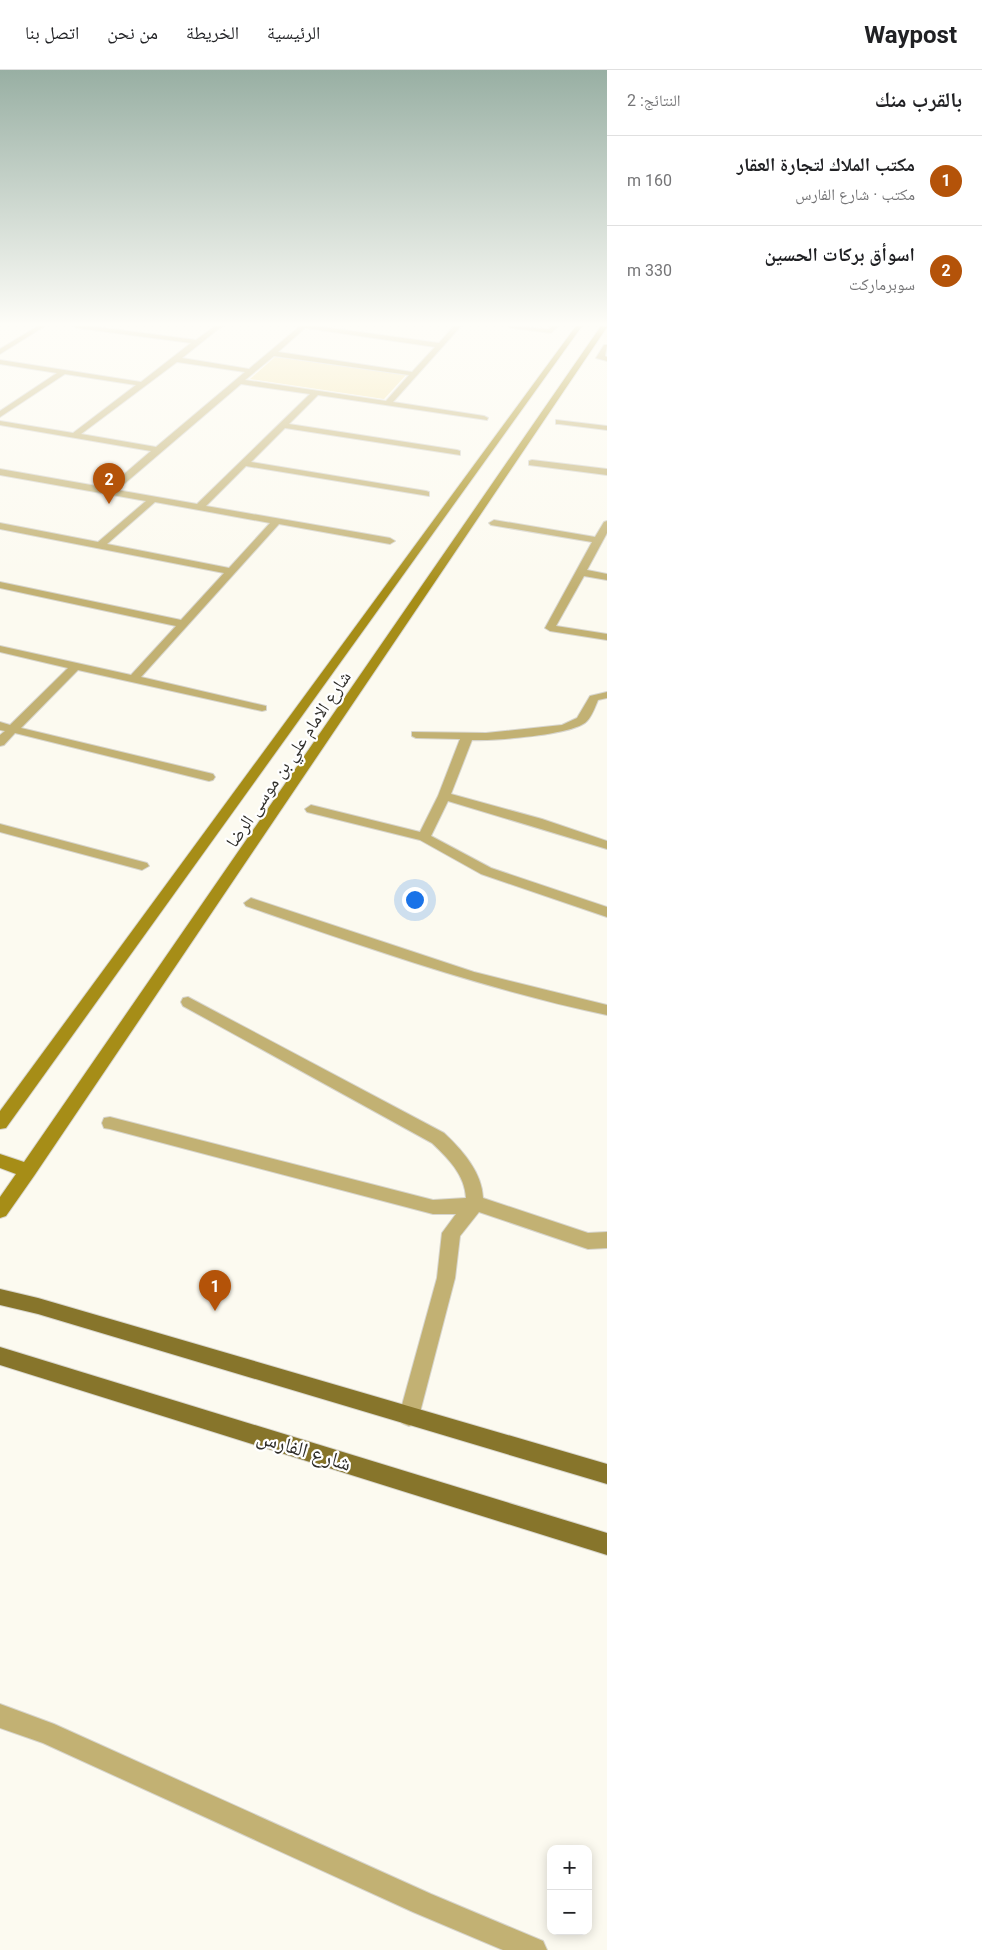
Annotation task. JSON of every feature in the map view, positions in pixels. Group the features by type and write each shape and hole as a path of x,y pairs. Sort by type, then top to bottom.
{"main road":[{"name":"شارع الامام علي بن موسى الرضا","path":"0,1123 515,414"},
{"name":"شارع الامام علي بن موسى الرضا","path":"0,1211 544,414"},
{"path":"0,1161 28,1171"},
{"path":"0,1297 38,1306 607,1474"},
{"name":"شارع الفارس","path":"0,1356 607,1544"}],"street":[{"path":"74,436 103,414"},
{"path":"110,491 201,414"},
{"path":"199,507 295,414"},
{"path":"454,414 484,418"},
{"path":"559,422 607,428"},
{"path":"0,423 158,450"},
{"path":"283,425 457,453"},
{"path":"244,463 426,494"},
{"path":"532,463 607,472"},
{"path":"3,475 110,491 390,541"},
{"path":"100,545 153,499"},
{"path":"133,679 277,521"},
{"path":"494,522 598,540"},
{"path":"607,524 550,628 607,638"},
{"path":"0,526 231,571"},
{"path":"580,572 607,576"},
{"path":"0,585 183,624"},
{"path":"0,600 14,588"},
{"path":"0,650 262,708"},
{"path":"0,742 76,666"},
{"path":"416,734 467,737 504,736 571,726 582,720 591,700 607,696"},
{"path":"0,726 210,777"},
{"path":"424,837 444,796 467,737"},
{"path":"444,796 537,822 607,846"},
{"path":"311,809 424,837 486,871 607,912"},
{"path":"0,828 142,866"},
{"path":"251,903 469,977 535,995 607,1010"},
{"path":"188,1002 438,1138 458,1158 465,1170 474,1189 475,1204 451,1233 446,1278 409,1416"},
{"path":"110,1123 433,1207 452,1209 475,1204 483,1205 588,1241 607,1240"},
{"path":"0,1716 46,1732 422,1903 534,1950"}],"place":[{"name":"اسوأق بركات الحسين","path":"109,504"},
{"name":"مكتب الملاك لتجارة العقار","path":"215,1311"}]}
